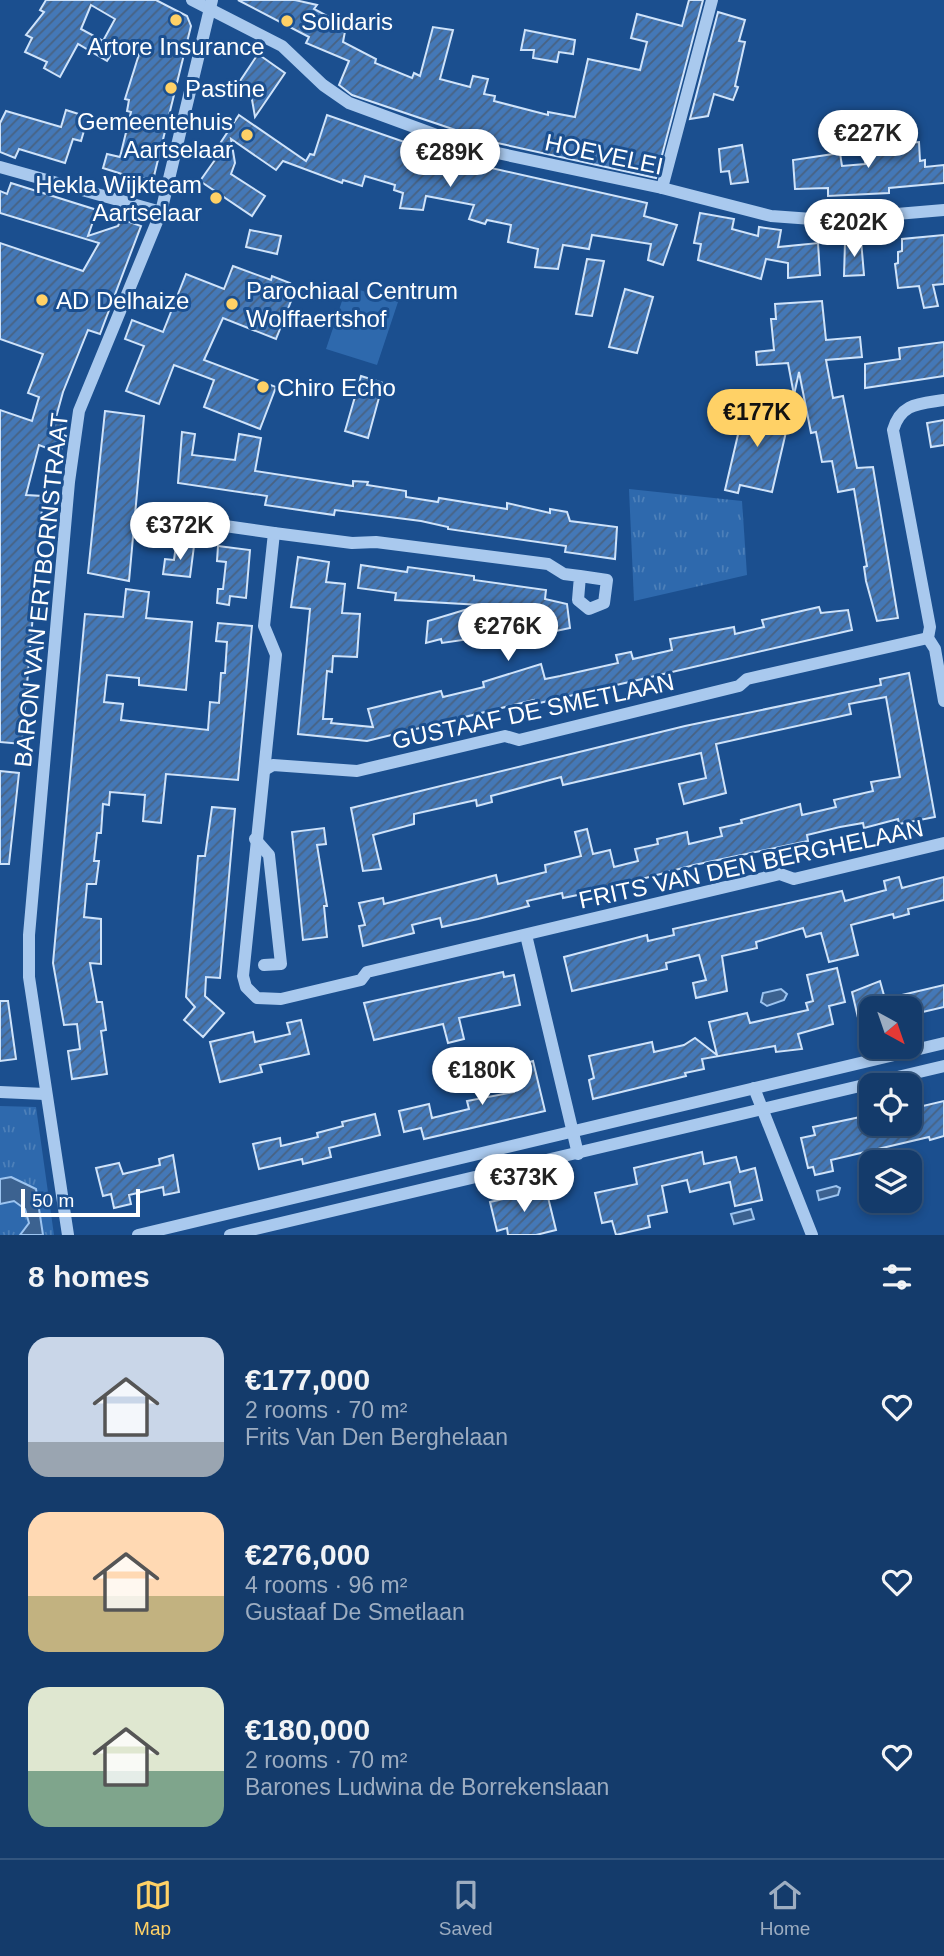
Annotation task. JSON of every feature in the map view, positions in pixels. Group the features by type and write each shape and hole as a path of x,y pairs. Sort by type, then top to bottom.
{"street":[{"name":"HOEVELEI","path":"192,0 210,4 282,46 323,85 349,103 469,147 662,188 771,216 826,220 944,210"},
{"path":"662,188 712,0"},
{"name":"BARON VAN ERTBORNSTRAAT","path":"68,1235 29,977 29,935 75,435 79,411 161,212 210,4"},
{"path":"0,167 161,212"},
{"path":"944,400 909,405 897,415 892,430 930,627 928,638 935,649 944,701"},
{"path":"197,522 548,564 564,574 580,576"},
{"name":"FRITS VAN DEN BERGHELAAN","path":"274,533 264,620 276,655 243,976 246,987 257,998 281,999 361,979 367,972 780,874 794,879 944,843"},
{"name":"GUSTAAF DE SMETLAAN","path":"266,769 273,765 357,771 505,736 519,740 739,686 747,679 928,638"},
{"path":"255,839 269,855 282,964 264,965"},
{"path":"526,935 578,1154"},
{"path":"138,1235 944,1043"},
{"path":"230,1235 944,1066"},
{"path":"754,1088 812,1235"},
{"path":"0,1093 45,1094"}],"green space":[{"path":"347,286 398,302 377,365 326,349"},
{"path":"629,489 742,501 747,575 634,601"},
{"path":"0,1106 36,1107 54,1235 43,1235 36,1189 11,1177 0,1179"},
{"path":"14,1201 26,1209 29,1223 20,1235 0,1235 0,1204"}],"shaded area":[{"path":"781,989 787,994 784,1000 767,1006 761,1002 763,993"},
{"path":"11,1177 36,1189 43,1235 20,1235 29,1223 25,1209 14,1201 0,1204 0,1179"},
{"path":"836,1186 840,1188 838,1195 819,1200 817,1191"},
{"path":"751,1209 754,1219 734,1224 731,1214"}],"building":[{"path":"46,0 156,0 187,16 191,26 153,180 141,180 103,168 107,154 120,157 131,112 127,111 129,100 125,99 140,51 119,42 107,61 78,44 60,77 44,68 47,62 25,52 32,38 26,35 44,12 40,10","holes":["91,5 115,19 103,41 81,29"]},
{"path":"238,0 295,0 317,5 314,9 346,26 343,42 376,59 375,63 412,78 414,73 420,76 433,27 453,30 440,79 470,87 473,76 488,79 484,94 495,96 494,101 548,115 548,112 575,117 588,59 640,70 647,42 631,38 637,14 682,26 689,0 703,0 656,178 488,141 352,95 339,85 349,61 306,43 309,37"},
{"path":"718,12 745,20 739,41 745,42 735,86 738,87 733,100 714,94 708,116 690,119"},
{"path":"525,30 575,40 573,54 559,52 557,62 533,58 534,50 521,50"},
{"path":"258,54 285,73 255,117 250,88 240,81"},
{"path":"66,110 88,117 81,141 73,139 65,163 19,149 15,158 0,152 0,123 6,111 61,127"},
{"path":"239,115 306,161 310,154 314,155 327,115 456,160 647,203 644,216 677,225 663,265 648,260 651,244 592,235 589,249 563,245 558,269 535,267 538,249 508,242 511,225 487,220 485,224 469,219 474,205 426,196 423,210 400,208 403,193 394,190 395,185 365,176 362,186 343,180 342,183 283,161 276,170 231,139 235,163 231,174 265,196 252,216 200,181 217,157 213,154"},
{"path":"884,137 885,145 919,142 920,161 925,160 925,167 944,165 944,183 889,188 889,193 828,196 828,188 795,189 793,160 840,153 842,166 865,164 864,138"},
{"path":"742,145 748,182 731,184 729,171 721,172 719,149"},
{"path":"11,183 97,210 88,236 118,226 121,219 141,226 100,334 88,330 63,392 55,421 62,424 58,433 66,436 60,453 39,445 26,495 43,496 22,744 0,742 0,410 32,421 39,397 28,393 43,354 0,339 0,243 83,271 99,243 0,213 0,191 7,194"},
{"path":"700,213 734,219 732,229 758,236 759,227 781,230 778,247 818,243 820,275 788,278 788,263 766,259 761,279 698,260 701,244 694,243"},
{"path":"250,230 281,236 277,254 246,247"},
{"path":"944,235 944,284 933,285 938,306 924,308 919,286 898,288 895,264 898,263 898,252 902,251 902,239"},
{"path":"861,240 864,275 844,276 845,242"},
{"path":"587,259 604,261 592,316 576,314"},
{"path":"233,266 271,280 272,276 290,283 288,288 295,291 276,339 223,318 204,360 276,387 260,429 204,407 214,380 174,365 159,404 126,391 144,346 125,339 132,320 163,332 186,274 224,289"},
{"path":"625,289 653,297 637,353 609,347"},
{"path":"822,301 826,340 860,337 862,357 826,360 833,398 843,396 857,468 873,467 898,618 877,621 866,581 864,567 867,566 854,489 838,492 832,461 822,462 816,432 811,433 799,372 794,395 788,363 757,365 756,352 774,350 771,319 776,319 775,304"},
{"path":"944,342 944,376 865,388 865,364 900,359 899,348"},
{"path":"361,376 383,383 368,438 345,431"},
{"path":"748,392 761,395 757,411 789,419 772,492 740,485 738,493 725,490"},
{"path":"105,411 144,416 129,581 88,573"},
{"path":"944,420 944,445 931,447 927,423"},
{"path":"182,432 195,434 192,455 235,460 239,434 261,438 255,471 353,486 353,481 368,482 367,485 406,491 406,497 438,502 439,498 507,509 507,503 550,513 550,509 567,512 570,521 617,527 615,559 565,552 566,546 448,529 421,521 335,510 334,515 265,505 267,496 178,483"},
{"path":"176,545 194,546 190,577 163,574 165,559 174,560"},
{"path":"218,546 250,550 246,598 230,596 229,605 217,603 218,589 223,589 226,562 217,561"},
{"path":"298,557 329,562 326,582 345,584 342,613 360,614 357,657 333,656 332,672 327,671 323,719 332,719 331,723 373,727 368,709 441,691 443,697 484,687 483,682 541,664 545,679 618,663 616,655 631,652 633,659 672,650 670,639 734,627 735,634 764,627 762,620 819,607 821,613 848,610 852,630 535,704 534,700 367,741 298,734 310,609 291,607"},
{"path":"361,565 407,572 408,567 546,590 545,599 567,604 570,628 542,634 545,620 536,618 537,615 485,606 481,630 468,628 470,639 442,643 441,639 426,643 428,621 481,605 395,600 396,593 358,588"},
{"path":"126,589 149,592 146,618 192,622 186,690 139,685 139,678 107,675 104,702 123,704 121,720 208,730 210,702 219,703 221,673 225,673 227,642 216,641 218,623 252,626 238,780 166,774 161,823 143,821 145,795 110,792 109,805 103,804 101,833 97,833 94,861 99,861 96,884 87,884 84,917 101,919 101,964 90,963 97,1002 102,1002 106,1030 101,1031 107,1074 72,1079 68,1051 80,1049 77,1024 64,1025 53,963 85,614 123,617"},
{"path":"909,673 935,817 899,824 898,819 864,828 863,823 840,827 807,835 808,841 694,865 597,891 563,898 562,893 527,901 529,906 478,919 442,927 440,918 412,925 414,933 363,946 359,926 365,925 359,903 383,898 384,904 496,875 498,884 546,872 545,865 581,856 575,832 587,829 593,854 610,850 614,867 638,861 635,849 658,844 657,839 687,832 689,844 722,836 720,828 742,823 741,820 800,804 802,815 836,807 834,800 873,791 871,782 900,777 886,697 849,704 851,714 716,744 726,793 684,804 679,784 706,778 701,753 563,785 561,777 491,796 492,802 477,806 476,800 414,814 414,824 373,835 381,869 363,871 351,808 685,726 881,685 880,679"},
{"path":"0,771 19,773 9,864 0,864"},
{"path":"212,807 235,809 220,978 206,977 205,996 224,1013 203,1037 184,1020 195,1007 186,997 187,984 198,856 205,856"},
{"path":"324,828 326,844 317,845 327,906 324,906 327,937 303,940 292,832"},
{"path":"899,877 902,888 944,877 944,900 908,909 909,914 894,918 893,914 851,925 858,955 829,962 821,933 806,937 803,928 756,942 757,948 722,956 727,991 696,998 693,983 706,980 699,955 666,963 667,969 572,991 564,957 647,935 648,941 674,935 673,929 842,891 845,901 886,890 884,881"},
{"path":"837,968 845,1002 829,1006 833,1024 798,1034 802,1049 776,1052 775,1046 702,1059 704,1069 685,1073 686,1076 593,1099 589,1080 594,1078 589,1056 652,1042 654,1052 684,1045 695,1038 717,1055 709,1022 747,1013 750,1023 808,1010 806,1003 813,1001 807,975"},
{"path":"503,972 504,977 514,975 520,1005 459,1018 464,1039 448,1043 443,1024 374,1040 364,1003"},
{"path":"880,981 884,996 859,996 859,1022 852,992"},
{"path":"944,985 944,1007 922,1012 922,996 898,996"},
{"path":"0,1001 8,1001 16,1059 0,1061"},
{"path":"301,1020 309,1054 260,1065 262,1072 220,1082 210,1042 253,1032 255,1042 290,1034 287,1023"},
{"path":"533,1061 545,1111 424,1139 421,1128 404,1132 399,1111 429,1104 432,1118 469,1109 467,1101 514,1092 508,1068"},
{"path":"944,1101 944,1136 874,1150 859,1150 859,1153 831,1160 833,1171 815,1175 813,1167 808,1168 801,1138 815,1135 813,1127 859,1117 859,1136 922,1136 922,1106"},
{"path":"375,1114 380,1135 329,1148 331,1157 303,1164 302,1159 259,1169 253,1144 280,1138 281,1146 318,1137 317,1133 343,1126 342,1122"},
{"path":"702,1152 704,1164 736,1157 740,1172 755,1168 762,1200 735,1206 730,1182 690,1192 687,1180 662,1186 667,1212 648,1216 650,1227 616,1235 612,1221 602,1223 595,1193 637,1184 634,1168"},
{"path":"173,1155 179,1192 164,1195 163,1187 129,1195 131,1204 114,1208 111,1194 103,1196 96,1168 119,1163 123,1174 160,1165 159,1159"},
{"path":"546,1189 556,1230 536,1235 508,1235 507,1228 497,1231 490,1202"}],"place":[{"name":"Artore Insurance","path":"176,20"},
{"name":"Solidaris","path":"287,21"},
{"name":"Pastine","path":"171,88"},
{"name":"Gemeentehuis Aartselaar","path":"247,135"},
{"name":"Hekla Wijkteam Aartselaar","path":"216,198"},
{"name":"AD Delhaize","path":"42,300"},
{"name":"Parochiaal Centrum Wolffaertshof","path":"232,304"},
{"name":"Chiro Echo","path":"263,387"}]}
